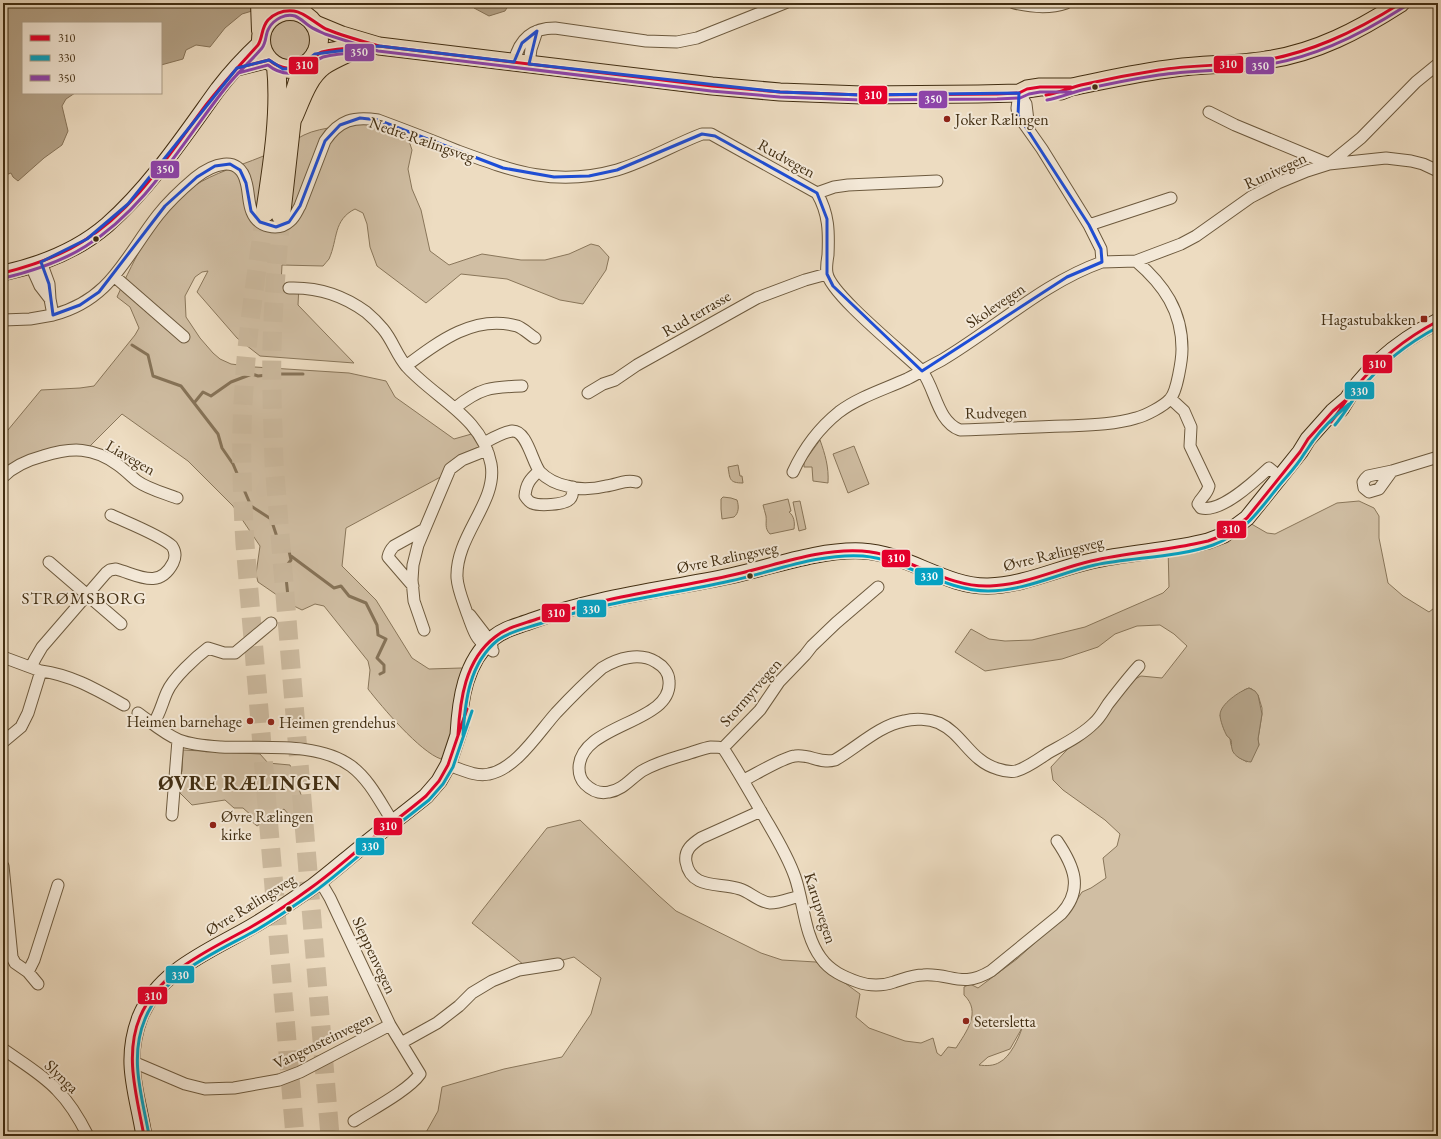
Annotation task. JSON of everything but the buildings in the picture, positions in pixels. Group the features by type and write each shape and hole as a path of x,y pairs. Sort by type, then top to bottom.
{"highway":[{"path":"286,11 303,11 318,34 318,41 295,91 291,124 273,215 277,74 272,63 263,50 261,24 279,13 286,11"},
{"path":"272,63 288,69 309,60"}],"main road":[{"path":"303,11 342,34 378,46 712,86 787,92 862,95 1019,93 1041,96 1052,94 1071,87 1176,67 1253,62 1290,56 1326,44 1344,36 1382,16 1401,3"},
{"path":"3,273 36,264 60,254 87,239 106,226 128,204 172,152 218,89 237,68 261,24"},
{"path":"309,60 338,50 378,46"},
{"path":"291,124 306,90 316,73 331,62 359,48"},
{"path":"237,68 272,63"},
{"name":"Øvre Rælingsveg","path":"144,1136 133,1081 131,1061 134,1038 140,1016 155,992 169,977 190,962 262,920 320,881 429,792 439,781 448,764 458,734 459,712 465,682 471,666 489,646 524,624 571,608 605,599 701,582 816,555 843,551 864,551 887,555 907,561 954,580 984,586 1011,584 1090,561 1192,545 1216,538 1232,530 1247,518 1261,503 1300,452 1313,443 1338,415 1346,400 1371,370 1391,350 1404,340 1438,321"}],"street":[{"path":"522,63 531,49 537,31 544,29 555,28 646,41 677,42 703,36 785,3"},
{"path":"1014,3 1026,6 1051,7 1066,3"},
{"name":"Runivegen","path":"1102,262 1136,261 1182,244 1196,236 1251,197 1278,183 1329,164 1361,138 1416,82 1438,64"},
{"path":"1019,93 1026,104 1029,129 1089,225 1102,249 1102,262"},
{"path":"1209,112 1235,125 1329,164 1386,158 1411,161 1423,164 1438,171"},
{"name":"Nedre Rælingsveg","path":"3,320 30,319 54,315 71,310 89,299 103,288 114,276 166,206 197,177 215,166 230,164 240,170 246,182 251,211 254,217 260,222 266,226 276,227 290,222 300,206 325,140 331,131 348,120 360,118 378,120 503,168 537,176 574,178 617,170 706,134"},
{"name":"Rudvegen","path":"706,134 720,138 817,193 824,205 827,219 827,274 833,286 850,305 922,371 928,379 948,424 960,430 1102,424 1136,418 1161,406 1171,399"},
{"path":"817,193 834,187 848,185 937,181"},
{"path":"1089,225 1171,198"},
{"path":"1136,261 1150,272 1161,286 1170,301 1180,324 1182,352 1179,374 1171,399 1184,411 1191,427 1190,446 1209,486 1208,492 1198,504 1201,508 1210,509 1221,504 1254,482 1268,468 1280,477"},
{"name":"Skolevegen","path":"793,472 800,457 810,442 826,423 841,411 858,400 922,371 954,352 1067,277 1087,267 1102,262"},
{"path":"36,264 40,286 50,299 54,315"},
{"name":"Rud terrasse","path":"588,393 603,384 615,380 636,365 757,298 805,280 827,274"},
{"path":"114,276 184,338"},
{"path":"289,288 321,290 342,297 365,312 384,329 406,366 422,382 455,408 476,430 486,446 491,465 491,481 487,496 461,548 457,567 458,587 467,612 489,646"},
{"path":"406,366 437,343 456,332 477,325 496,323 519,326 535,338"},
{"path":"455,408 468,397 483,389 522,386"},
{"path":"424,630 414,601 412,586 413,565 423,530 436,505 450,469 462,460 486,446 502,434 513,431 519,432 523,437 539,471 556,482 573,487 594,488 628,481 636,482"},
{"name":"Liavegen","path":"3,477 17,466 32,459 59,451 73,449 86,450 104,457 118,465 138,482 177,498"},
{"path":"1392,471 1438,457"},
{"path":"539,471 526,487 525,496 530,502 539,505 565,502 570,499 573,493 573,487"},
{"path":"3,742 21,727 28,713 36,669 35,659 42,647 106,573 110,570 116,569 153,580 165,574 176,557 175,551 162,539 111,515"},
{"path":"412,586 391,562 388,554 394,546 423,530"},
{"path":"49,562 121,624"},
{"name":"Stormyrvegen","path":"448,764 466,771 484,775 500,770 513,761 522,752 556,713 602,668 609,663 633,657 643,657 652,660 665,669 669,677 670,685 667,695 654,710 598,738 587,747 579,762 579,773 586,786 599,793 610,792 620,788 642,772 665,761 711,747 723,748 760,710 780,682 812,646 878,587"},
{"path":"154,724 170,688 198,655 208,648 224,654 235,653 271,623"},
{"path":"3,657 36,669 84,683 124,705"},
{"path":"744,780 788,758 796,756 805,756 828,762 835,760 884,728 895,723 913,719 939,723 956,735 982,762 1006,771 1016,771 1063,745 1095,723 1127,678 1139,666"},
{"path":"138,713 178,740 210,746 302,749 330,755 352,767 363,777 393,822"},
{"path":"172,815 178,740"},
{"name":"Karupvegen","path":"723,748 744,780 788,859 815,948 827,966 860,983 893,983 924,974 959,980 969,980 981,977 991,971 1061,914 1073,897 1074,880 1067,857 1057,841"},
{"path":"761,811 701,838 693,844 687,850 687,868 692,875 707,884 741,889 766,902 772,903 800,896"},
{"path":"3,866 12,957 15,963 28,972 38,984"},
{"name":"Sleppenvegen","path":"320,881 330,898 390,1025 420,1074 407,1087 354,1121"},
{"path":"28,972 34,960 58,885"},
{"path":"401,1043 437,1023 459,1006 472,993 492,981 519,970 558,964"},
{"name":"Vangensteinvegen","path":"131,1061 185,1084 205,1089 234,1088 279,1080 300,1072 390,1025"},
{"name":"Slynga","path":"3,1049 56,1089 66,1100 88,1136"}],"highlighted area":[{"path":"537,31 529,64 780,92 862,95 1019,93 1018,115 1089,225 1101,249 1102,262 1067,277 922,371 833,286 827,274 827,219 817,193 715,136 702,134 617,170 589,176 554,177 503,168 378,120 360,118 340,125 325,141 300,206 289,222 276,227 260,222 251,211 246,183 240,170 230,164 215,166 197,177 165,206 99,292 80,305 53,315 49,284 41,262 87,239 128,204 237,68 269,60 283,69 298,68 315,54 379,46 514,62 522,43"}],"shaded area":[{"path":"12,3 269,3 242,14 225,28 210,47 196,45 186,50 183,59 162,65 162,22 22,22 22,94 74,94 66,99 62,106 68,131 62,145 44,158 18,181 11,173 3,176 3,8"},
{"path":"470,3 510,3 505,11 489,16 474,8"},
{"path":"294,20 301,23 307,29 310,40 309,48 301,57 294,60 286,60 279,57 271,48 270,36 273,29 282,21"},
{"path":"373,122 409,141 412,150 408,169 412,189 421,210 430,251 449,265 482,254 521,260 545,260 569,254 591,244 599,246 609,257 606,270 583,304 560,300 507,279 461,274 426,303 377,266 370,247 367,224 363,213 355,209 348,213 339,224 332,252 329,259 323,266 282,265 281,284 299,284 298,305 354,363 260,356 237,338 197,292 208,271 202,272 195,277 185,296 186,317 200,338 220,359 231,364 349,373 386,381 395,397 454,439 475,433 485,453 346,528 342,566 376,600 412,658 429,669 461,668 477,671 449,748 441,759 432,755 412,739 368,689 370,670 368,661 324,606 315,604 302,610 290,604 258,582 256,574 260,546 233,506 188,461 122,414 89,447 3,471 3,436 41,390 94,386 135,335 139,328 130,307 117,297 139,251 168,209 194,186 210,177 289,145 311,132 328,128"},
{"path":"820,440 824,450 828,472 828,483 813,481 812,467 804,467 804,462"},
{"path":"854,446 869,484 848,493 833,454"},
{"path":"738,465 743,483 735,482 731,480 730,477 728,467"},
{"path":"723,497 737,500 738,509 737,514 734,517 722,519 721,499"},
{"path":"788,499 791,511 789,512 794,519 794,529 770,534 766,528 766,516 763,505"},
{"path":"800,501 806,529 799,531 793,502"},
{"path":"1359,501 1374,508 1379,516 1379,538 1388,583 1403,596 1429,612 1438,605 1438,1136 424,1136 438,1111 442,1087 504,1069 562,1057 591,1014 601,978 574,957 529,969 472,923 547,828 580,820 676,911 761,953 782,960 816,962 860,994 856,1017 869,1028 905,1041 921,1043 933,1038 937,1053 941,1056 948,1047 956,1048 968,1029 972,1015 972,1008 964,995 964,987 970,984 978,988 1017,959 1069,912 1082,892 1106,878 1103,858 1117,846 1120,834 1105,820 1063,790 1053,780 1051,767 1127,683 1141,676 1162,678 1187,646 1174,634 1160,625 1137,626 1115,634 1098,647 1062,659 985,671 955,652 971,629 989,639 1005,641 1032,640 1085,627 1163,593 1169,587 1168,546 1248,522 1267,533 1275,534 1337,503","holes":["1249,688 1258,695 1262,708 1262,714 1258,739 1259,745 1247,762 1238,757 1231,745 1220,715 1244,690","1022,1028 1014,1047 1004,1060 993,1065 979,1065 988,1057 1010,1049"]},
{"path":"1249,688 1255,691 1258,695 1262,714 1258,739 1259,745 1251,762 1240,758 1233,752 1231,740 1227,736 1221,723 1220,715 1227,702"},
{"path":"183,750 260,754 268,763 290,765 309,816 293,820 284,809 257,826 250,820 252,816 243,808 234,808 225,800 192,805 176,789 182,771"}],"waterway":[{"path":"132,345 148,355 153,376 181,386 218,434 222,448 233,464 251,506 271,519 277,537 289,551 291,560 285,568 289,606"},
{"path":"194,403 203,392 211,396 231,382 252,374 258,376 303,374"},
{"path":"291,556 334,588 341,586 349,596 366,603 377,625 378,635 386,639 377,658 384,665 384,672 380,674"}],"tunnel":[{"path":"265,213 245,366 242,427 242,486 245,544 295,1136"},
{"path":"281,216 274,298 272,347 274,463 330,1136"}],"transit line":[{"name":"310","path":"1046,95 1081,85 1171,68 1253,62 1273,59 1330,41 1384,14 1401,3"},
{"name":"350","path":"1047,100 1091,88 1171,73 1253,67 1294,59 1332,46 1368,28 1404,7"},
{"name":"310","path":"3,273 54,257 82,242 119,214 150,180 212,97 258,45 264,26 268,20 277,14 284,12 298,12 326,29 379,46 712,86 780,92 862,95 997,94 1019,93 1027,89 1040,87 1071,87"},
{"name":"350","path":"4,278 26,272 67,257 86,246 128,213 163,172 227,86 262,48 271,25 280,18 288,15 297,17 312,28 325,34 378,51 711,91 780,97 862,100 997,99 1020,98 1029,94 1040,92 1071,92"},
{"name":"310","path":"237,68 269,60 278,66 298,68 322,52 369,47"},
{"name":"350","path":"238,73 268,65 283,73 295,73 306,70 323,57 369,52"},
{"name":"310","path":"1331,422 1356,387 1374,367 1404,342 1438,321"},
{"name":"330","path":"1335,425 1368,380 1386,362 1416,340 1438,327"},
{"name":"310","path":"458,735 460,708 466,682 477,657 485,646 495,637 510,628 584,605 728,576 828,552 862,551 879,553 957,582 990,586 1016,583 1091,561 1194,544 1224,535 1247,518 1300,452 1308,439 1333,411 1346,400"},
{"name":"330","path":"463,735 465,709 470,684 475,671 488,649 498,640 513,632 588,610 635,599 730,581 829,557 863,556 879,559 895,563 956,586 972,590 988,591 1029,585 1082,568 1109,562 1169,555 1213,545 1233,535 1250,521 1295,467 1321,431 1349,404"},
{"name":"310","path":"144,1136 133,1076 133,1046 135,1031 140,1017 160,986 173,974 203,953 275,913 325,877 426,796 439,781 448,765 467,709"},
{"name":"330","path":"149,1135 140,1092 137,1062 140,1033 153,1003 177,977 206,957 284,913 314,892 429,800 443,784 453,767 472,711"}],"place":[{"name":"Joker Rælingen","path":"947,119"},
{"name":"Hagastubakken","path":"1424,319"},
{"name":"Heimen barnehage","path":"250,721"},
{"name":"Heimen grendehus","path":"271,722"},
{"name":"Øvre Rælingen kirke","path":"213,825"},
{"name":"Setersletta","path":"966,1021"}],"district":[{"name":"STRØMSBORG","path":"84,598"},
{"name":"ØVRE RÆLINGEN","path":"250,783"}]}
